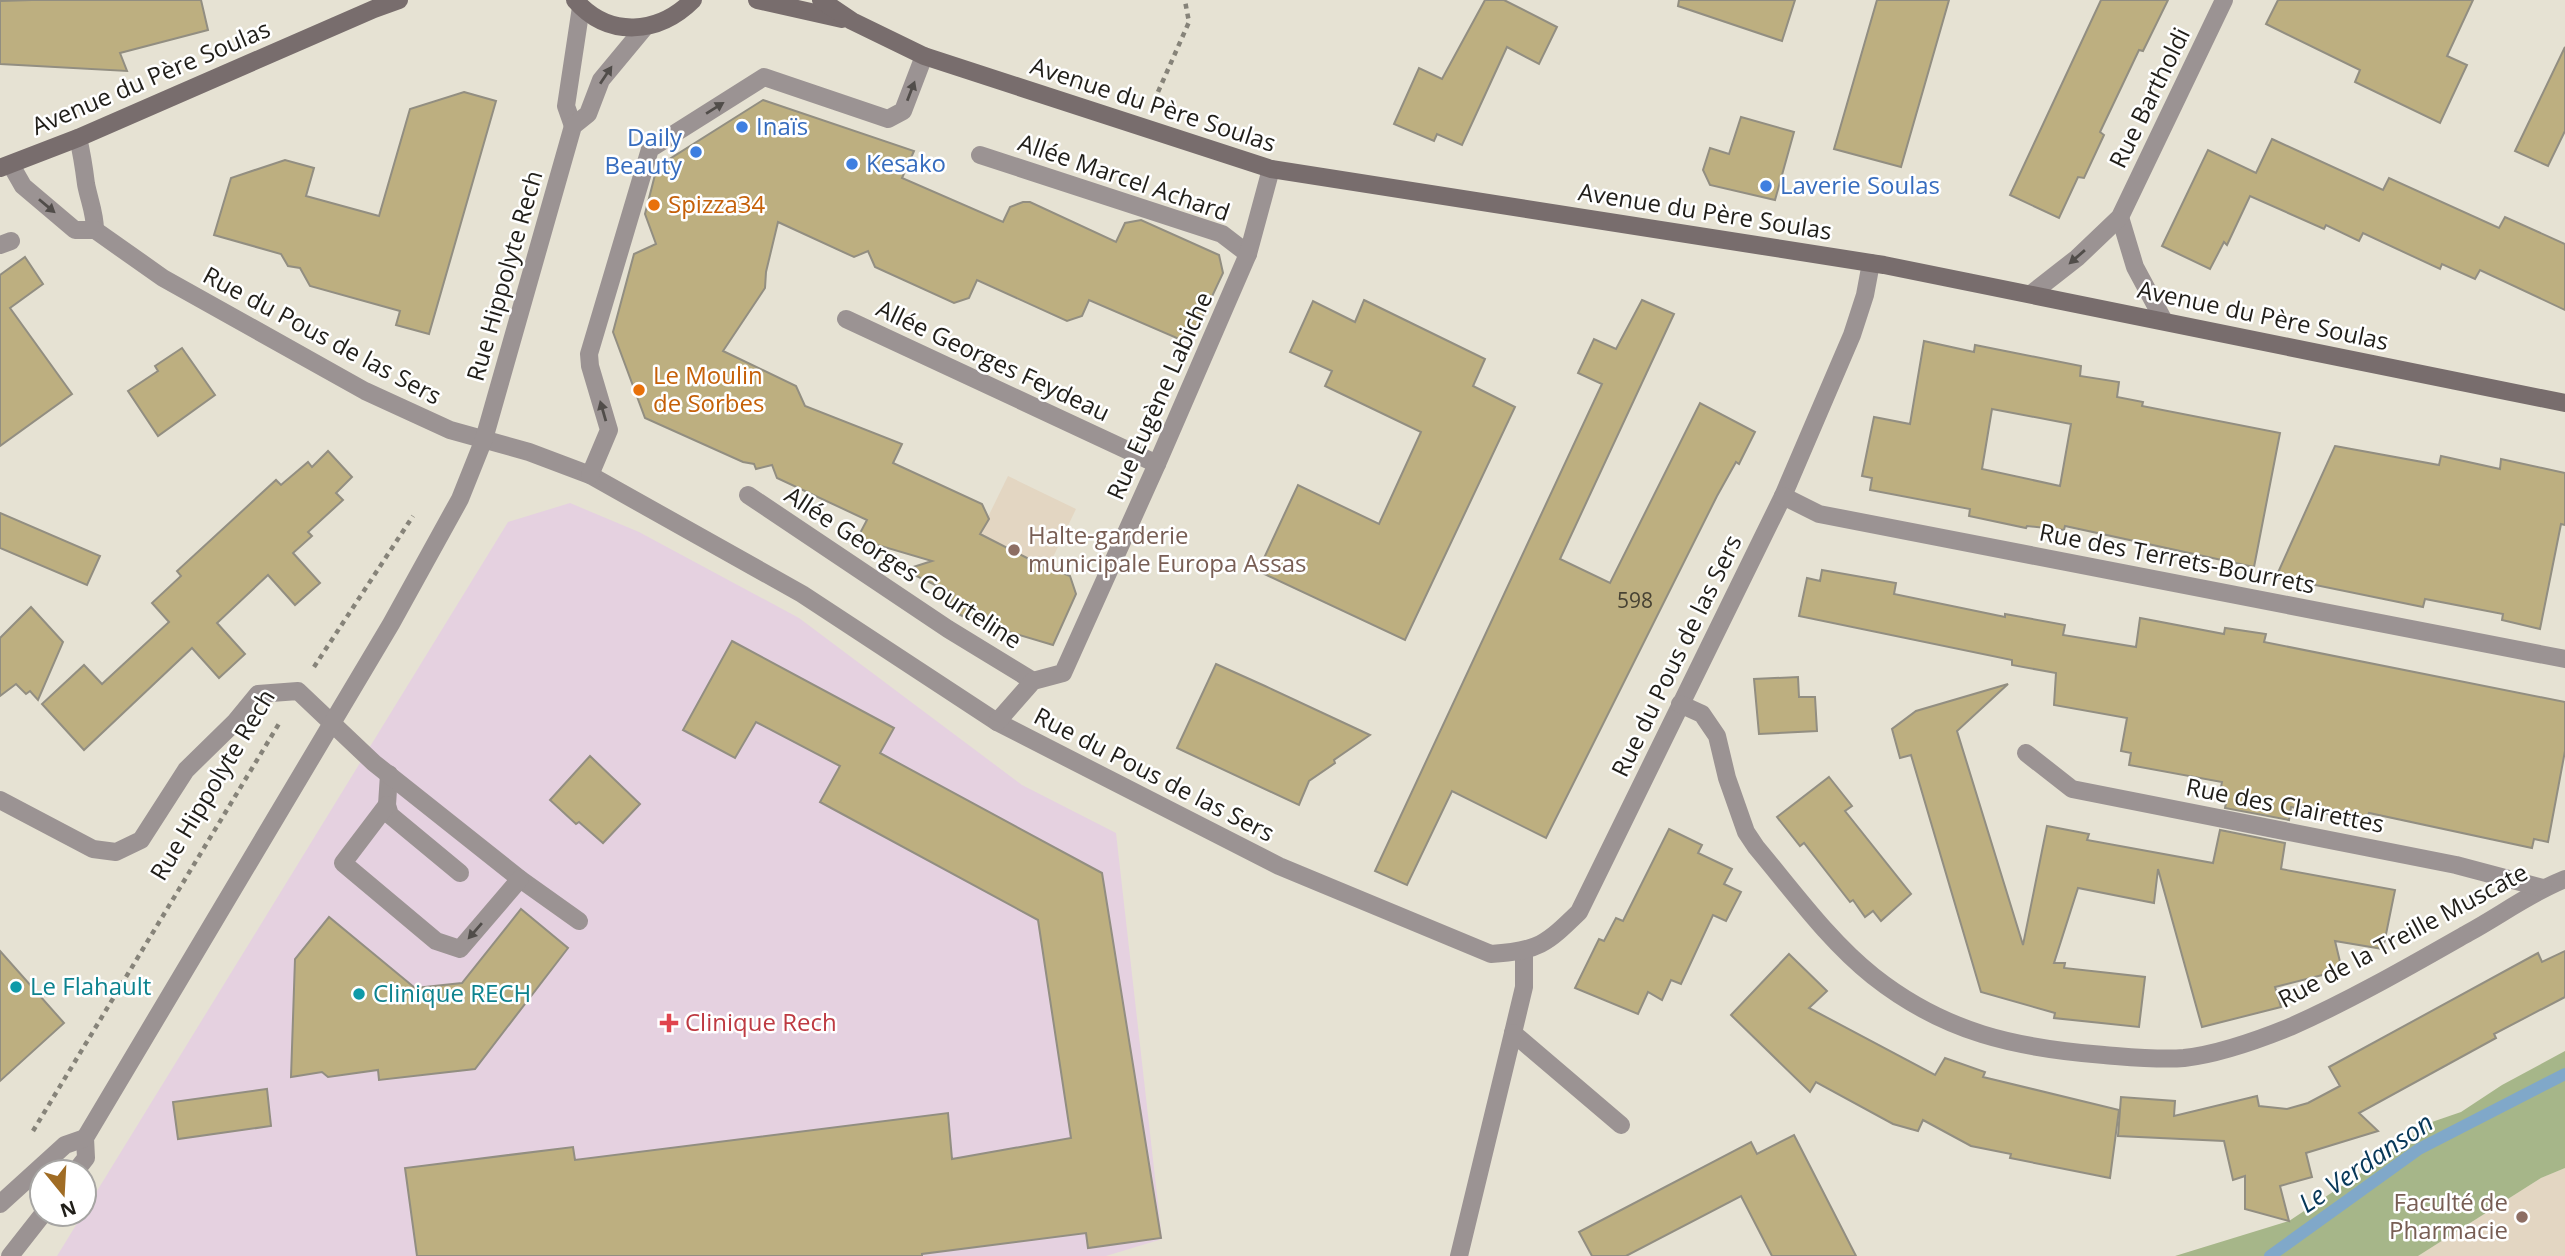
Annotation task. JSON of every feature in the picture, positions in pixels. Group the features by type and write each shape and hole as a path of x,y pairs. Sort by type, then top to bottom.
{"main road":[{"name":"Avenue du Père Soulas","path":"5,167 399,0"},
{"path":"578,3 600,20 622,27 645,27 664,22 681,12 693,0"},
{"name":"Avenue du Père Soulas","path":"757,0 852,21"},
{"name":"Avenue du Père Soulas","path":"821,0 852,21 924,56 1271,169 1871,263 2565,403"}],"street":[{"name":"Rue Bartholdi","path":"2031,294 2077,258 2120,217 2224,0"},
{"name":"Rue Hippolyte Rech","path":"86,1158 85,1138 391,624 460,499 484,439 573,126 566,106 578,3"},
{"name":"Rue Hippolyte Rech","path":"573,126 588,114 601,80 645,27"},
{"path":"590,475 609,429 590,366 589,354 650,149 764,78 888,119 903,111 924,56"},
{"path":"78,138 95,214 95,230"},
{"name":"Allée Marcel Achard","path":"980,155 1222,234 1248,254"},
{"name":"Rue du Pous de las Sers","path":"5,167 75,230 95,230 163,278 365,391 434,423 529,452 590,475 802,594 997,722 1279,866 1491,954 1524,952 1551,939 1579,912 1783,496 1852,335 1865,295 1871,263"},
{"name":"Rue Eugène Labiche","path":"997,722 1033,681 1063,673 1248,254 1271,169"},
{"path":"2120,217 2135,267 2164,320"},
{"name":"Allée Georges Feydeau","path":"846,319 1157,464"},
{"name":"Allée Georges Courteline","path":"748,495 948,629 1033,681"},
{"name":"Rue des Terrets-Bourrets","path":"1783,496 1819,514 2565,659"},
{"path":"0,800 93,849 116,852 141,840 186,770 235,722 258,694 298,691 374,763 520,879 579,921"},
{"name":"Rue de la Treille Muscate","path":"1680,704 1702,714 1717,736 1727,778 1746,832 1755,847 1838,943 1874,976 1909,1000 1955,1026 2009,1042 2057,1051 2184,1058 2236,1046 2289,1027 2343,1001 2470,933 2543,888 2565,879"},
{"name":"Rue des Clairettes","path":"2026,753 2072,789 2456,865 2543,888"},
{"path":"389,774 387,805 390,815 460,873"},
{"path":"387,805 343,863 436,941 460,949 520,879"},
{"path":"1459,1256 1524,987 1524,952"},
{"path":"1513,1032 1621,1125"},
{"path":"0,1204 65,1144 85,1138"},
{"path":"10,1256 32,1228"}],"path":[{"path":"1142,127 1189,22 1185,1"},
{"name":"Rue Hippolyte Rech","path":"26,1139 298,691 416,512"}],"shaded area":[{"name":"Halte-garderie municipale Europa Assas","path":"1008,476 1076,509 1033,599 964,566"},
{"name":"Clinique Rech","path":"570,503 639,532 799,618 1022,785 1116,833 1162,1239 1106,1256 57,1256 74,1228 98,1228 98,1189 508,522"},
{"name":"Faculté de Pharmacie","path":"2565,1168 2565,1256 2418,1256 2541,1178"}],"green space":[{"path":"2565,1051 2565,1168 2541,1178 2418,1256 2175,1256 2289,1221 2381,1160 2429,1123 2461,1112 2502,1085"}],"building":[{"path":"201,0 208,30 120,53 127,71 0,64 0,1"},
{"path":"1485,0 1504,0 1557,27 1539,64 1507,47 1462,145 1437,134 1434,141 1394,124 1419,68 1442,79"},
{"path":"1679,0 1795,0 1782,41 1678,6"},
{"path":"1877,0 1949,0 1901,167 1834,149"},
{"path":"2101,0 2168,0 2143,51 2139,50 2100,132 2104,135 2084,178 2078,177 2059,218 2010,195"},
{"path":"2278,0 2473,0 2447,56 2467,65 2440,123 2355,82 2360,70 2266,24"},
{"path":"2565,47 2565,131 2548,166 2515,151"},
{"path":"464,92 496,101 429,334 396,325 400,311 310,286 300,268 288,266 281,254 214,235 231,178 285,160 314,168 306,196 379,216 410,109"},
{"path":"763,100 914,151 902,178 1003,222 1010,207 1030,202 1116,242 1125,223 1141,220 1219,255 1223,273 1194,335 1179,339 1089,300 1082,316 1067,321 977,280 969,298 954,303 875,267 868,251 854,257 778,222 766,272 765,288 723,351 796,386 805,406 902,444 893,463 982,504 989,519 980,534 1070,576 1076,594 1053,645 972,621 947,608 954,594 904,570 932,561 857,539 867,520 777,478 772,465 756,469 754,464 743,462 645,418 613,332 634,254 656,244 645,214 657,167"},
{"path":"1741,117 1794,132 1775,200 1710,185 1703,170 1710,148 1729,154"},
{"path":"2272,139 2383,190 2389,178 2499,228 2505,217 2565,244 2565,310 2480,270 2475,279 2442,264 2440,269 2363,233 2359,241 2326,225 2324,229 2250,196 2227,245 2224,242 2210,269 2162,246 2208,150 2256,173"},
{"path":"25,257 43,284 10,308 72,394 0,446 0,275"},
{"path":"1364,300 1485,359 1473,386 1515,407 1405,640 1258,571 1298,485 1379,524 1421,432 1325,386 1332,371 1290,352 1313,301 1355,322"},
{"path":"1642,300 1674,314 1560,559 1610,583 1700,403 1755,432 1739,464 1736,462 1717,496 1546,838 1452,791 1407,885 1375,871 1602,384 1578,373 1594,339 1616,349"},
{"path":"1924,341 1974,352 1975,345 2081,366 2080,376 2119,382 2117,397 2143,402 2142,406 2280,433 2254,567 2065,526 2064,530 2026,528 1969,516 1970,509 1870,490 1872,478 1862,476 1874,417 1910,424","holes":["1992,409 2071,424 2060,486 1982,469"]},
{"path":"182,348 215,395 158,436 128,391 158,371 155,366"},
{"path":"2335,446 2439,465 2441,456 2500,469 2501,459 2565,473 2565,525 2561,524 2540,629 2502,620 2503,614 2425,599 2423,607 2276,577"},
{"path":"328,451 352,477 336,493 343,500 308,532 312,536 293,553 320,583 295,605 268,575 217,623 245,654 219,678 192,648 84,750 42,704 84,665 102,684 169,622 152,603 181,576 177,571 276,480 281,485 308,462 312,467"},
{"path":"0,513 100,556 87,585 0,548"},
{"path":"1822,570 1896,583 1894,594 2005,617 2005,614 2065,625 2063,635 2136,647 2140,618 2224,634 2225,628 2266,634 2264,642 2565,702 2565,751 2548,842 2534,839 2532,848 2369,813 2365,821 2291,807 2289,820 2225,808 2228,794 2220,792 2222,782 2129,765 2131,753 2121,751 2127,718 2054,705 2056,673 2012,665 2012,660 1799,616 1807,578 1820,581"},
{"path":"31,607 63,642 38,700 30,691 26,694 16,684 0,696 0,638"},
{"path":"732,641 894,728 880,753 1102,873 1161,1238 1088,1248 1086,1233 922,1256 417,1256 405,1168 573,1147 575,1160 948,1113 952,1159 1071,1138 1038,920 820,802 840,766 756,722 735,758 683,730"},
{"path":"1216,664 1370,735 1309,781 1299,805 1177,748"},
{"path":"1798,677 1799,697 1815,697 1817,731 1759,734 1754,679"},
{"path":"2008,684 1957,731 2023,945 2047,826 2089,834 2087,840 2213,863 2220,830 2285,843 2281,869 2395,890 2383,949 2335,941 2342,970 2275,987 2281,1007 2202,1027 2158,869 2154,903 2078,888 2054,963 2065,963 2064,968 2145,977 2139,1027 2054,1018 2055,1013 1981,992 1911,755 1900,758 1892,729 1916,711"},
{"path":"590,756 640,804 603,843 579,822 576,824 550,800"},
{"path":"1829,777 1852,806 1845,811 1911,894 1881,921 1873,911 1865,917 1853,900 1850,902 1804,843 1800,846 1777,817"},
{"path":"1669,829 1702,845 1698,853 1732,869 1724,884 1741,892 1726,921 1713,915 1681,984 1671,980 1662,1000 1648,992 1638,1014 1575,988 1599,939 1604,941 1616,918 1623,921"},
{"name":"Clinique RECH","path":"521,909 568,948 475,1069 379,1080 378,1070 328,1077 322,1072 291,1077 295,959 329,917 415,988 462,983"},
{"name":"Le Flahault","path":"0,951 64,1023 0,1081"},
{"path":"2565,951 2565,997 2494,1034 2496,1038 2359,1113 2378,1131 2306,1153 2312,1177 2280,1186 2289,1221 2245,1209 2245,1176 2233,1180 2224,1141 2118,1136 2121,1097 2175,1101 2174,1116 2257,1096 2259,1106 2287,1109 2308,1103 2340,1086 2329,1067 2538,953 2542,962"},
{"path":"1789,954 1827,991 1809,1008 1935,1075 1945,1058 1985,1072 1983,1077 2119,1110 2110,1178 2010,1158 2011,1154 1971,1146 1923,1120 1918,1131 1893,1124 1816,1082 1810,1092 1731,1015"},
{"path":"267,1089 271,1126 178,1139 173,1102"},
{"path":"1794,1135 1856,1256 1772,1256 1741,1196 1626,1256 1592,1256 1579,1232 1751,1142 1757,1154"}],"waterway":[{"name":"Le Verdanson","path":"2270,1256 2419,1149 2565,1074"}],"place":[{"name":"Inaïs","path":"742,127"},
{"name":"Daily Beauty","path":"696,152"},
{"name":"Kesako","path":"852,164"},
{"name":"Laverie Soulas","path":"1766,186"},
{"name":"Spizza34","path":"654,205"},
{"name":"Le Moulin de Sorbes","path":"639,390"},
{"name":"Halte-garderie municipale Europa Assas","path":"1014,550"},
{"name":"Le Flahault","path":"16,987"},
{"name":"Clinique RECH","path":"359,994"},
{"name":"Clinique Rech","path":"669,1023"},
{"name":"Faculté de Pharmacie","path":"2522,1217"}]}
